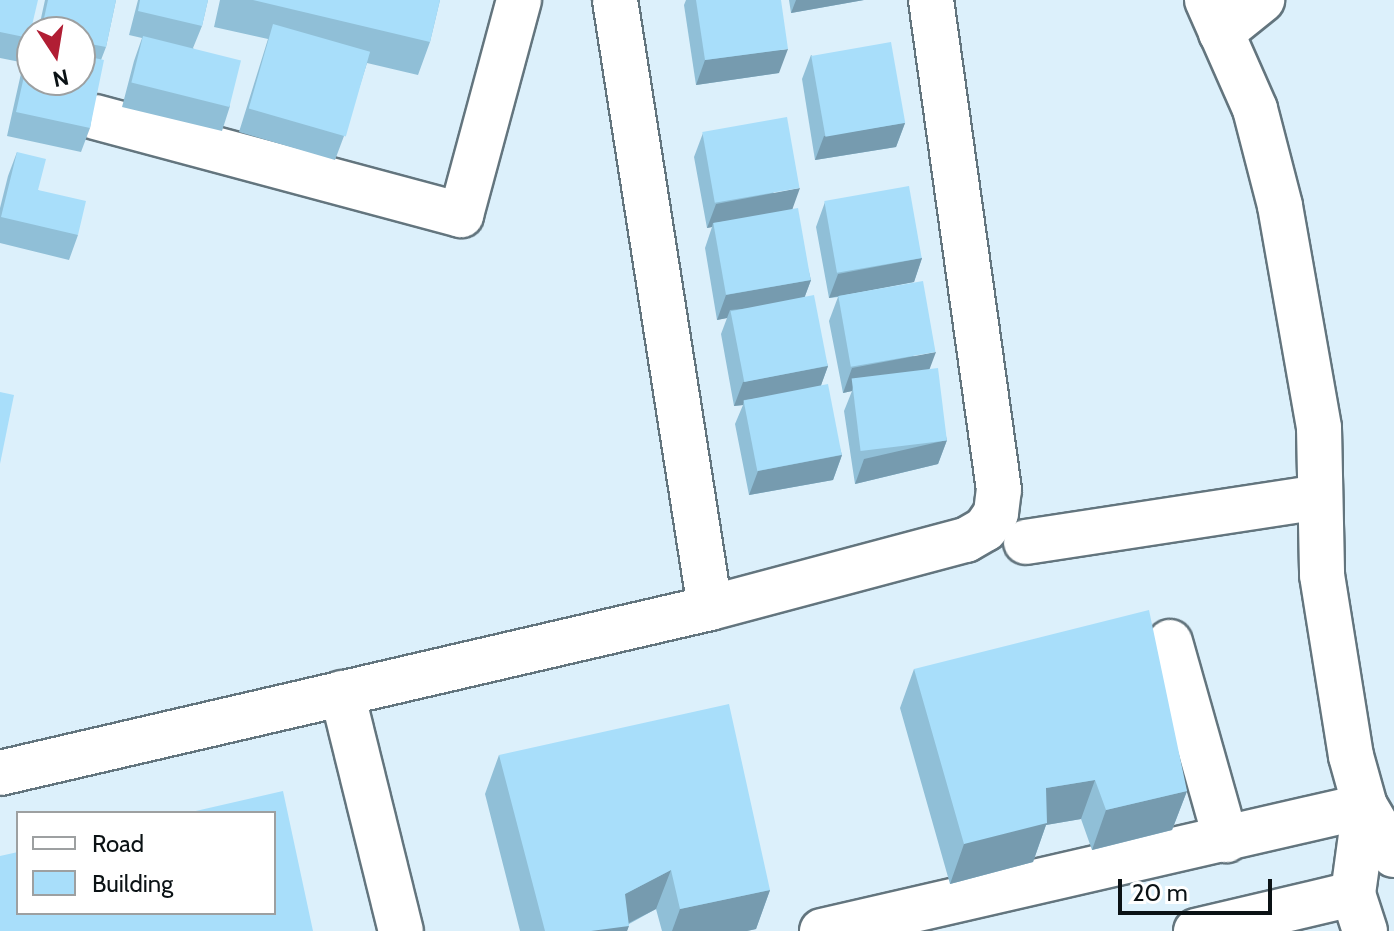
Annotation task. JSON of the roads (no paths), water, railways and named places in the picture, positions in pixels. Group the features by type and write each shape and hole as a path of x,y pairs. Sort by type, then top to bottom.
{"street":[{"path":"95,117 461,215 519,0"},
{"path":"615,0 710,608"},
{"path":"0,773 710,608 966,540 985,529 996,513 999,490 931,0"},
{"path":"1262,0 1214,16 1255,109 1280,206 1319,428 1322,575 1351,756 1365,806 1394,855"},
{"path":"1026,542 1320,497"},
{"path":"1170,642 1226,840"},
{"path":"342,693 401,931"},
{"path":"822,931 1365,806"},
{"path":"1196,931 1359,913 1365,806"}]}
